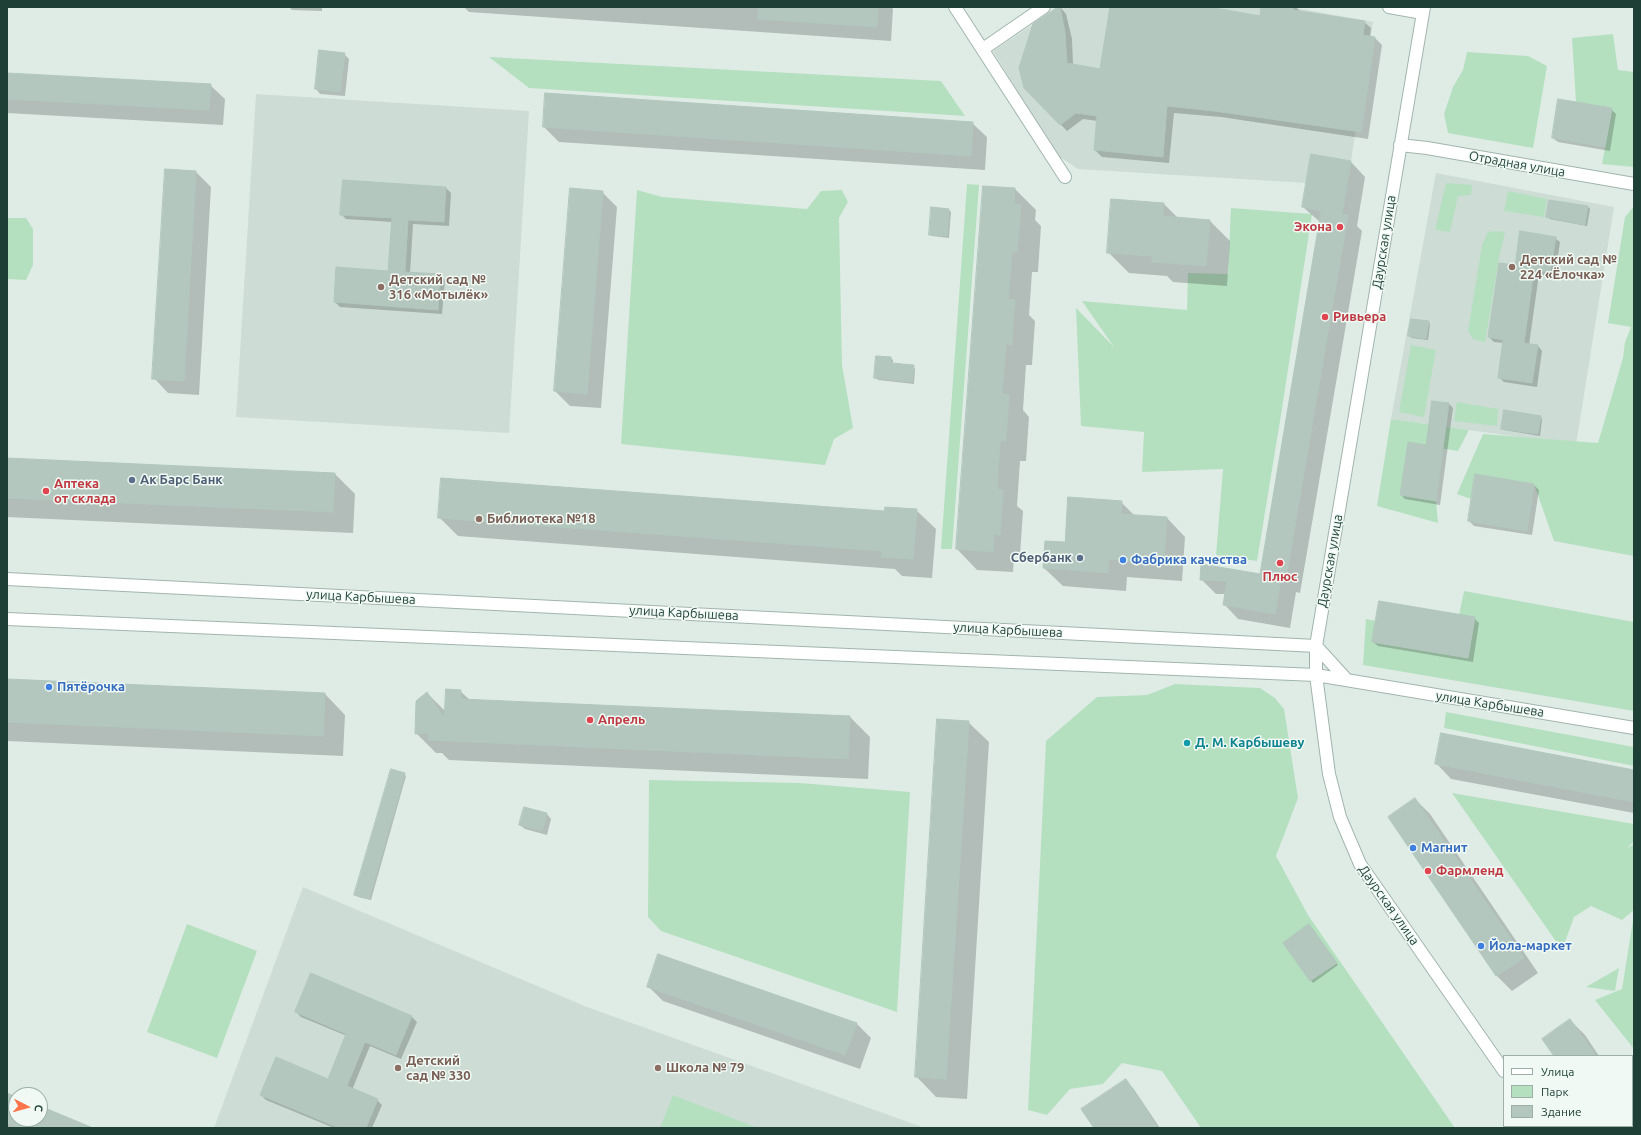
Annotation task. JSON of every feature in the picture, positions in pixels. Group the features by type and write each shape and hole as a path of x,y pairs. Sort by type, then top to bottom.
{"street":[{"path":"955,7 1065,177"},
{"path":"983,49 1044,7"},
{"path":"1389,7 1423,10"},
{"name":"Даурская улица","path":"1423,10 1316,646 1316,675 1328,774 1340,817 1360,864 1503,1070"},
{"name":"Отрадная улица","path":"1400,145 1427,148 1634,184"},
{"name":"улица Карбышева","path":"7,579 1316,646"},
{"name":"улица Карбышева","path":"7,619 1316,675 1634,728"},
{"path":"1316,646 1347,680"}],"shaded area":[{"path":"1059,7 1290,7 1373,22 1351,161 1311,154 1306,183 1078,169 1057,155 993,51"},
{"name":"Детский сад № 316 «Мотылёк»","path":"256,94 529,111 509,433 236,417"},
{"name":"Детский сад № 224 «Ёлочка»","path":"1436,173 1614,207 1576,445 1391,419"},
{"name":"Детский сад № 330","path":"303,887 587,1007 925,1128 214,1128"}],"green space":[{"path":"1613,34 1618,70 1634,72 1634,167 1602,164 1612,108 1576,102 1572,38"},
{"path":"1467,52 1528,56 1547,66 1533,148 1448,133 1444,114 1453,87 1463,70"},
{"path":"489,57 941,81 965,116 529,88"},
{"path":"1446,183 1472,185 1471,195 1458,196 1450,232 1435,230"},
{"path":"967,184 979,185 952,549 941,549"},
{"path":"637,190 662,197 807,209 821,191 842,190 848,202 839,218 842,365 853,428 834,439 825,465 621,444"},
{"path":"1508,191 1547,199 1544,217 1504,211"},
{"path":"1634,206 1634,556 1554,541 1534,484 1475,474 1471,499 1457,494 1483,434 1598,443 1623,358 1625,342 1631,327 1608,323 1625,217"},
{"path":"1231,208 1312,214 1257,561 1216,555 1223,469 1142,472 1144,432 1081,426 1076,308 1114,347 1082,301 1187,310 1188,273 1228,274"},
{"path":"7,218 26,218 33,229 33,265 26,280 7,279"},
{"path":"1488,232 1505,232 1499,258 1485,342 1473,339 1468,331 1482,245"},
{"path":"1411,345 1436,350 1424,417 1399,412"},
{"path":"1457,402 1498,409 1497,426 1454,421"},
{"path":"1391,419 1469,430 1458,451 1408,443 1400,495 1436,501 1438,523 1377,506"},
{"path":"1464,591 1634,622 1634,711 1363,665 1366,619 1376,621 1372,642 1468,658 1475,618 1459,615"},
{"path":"1175,684 1260,688 1275,698 1284,709 1298,798 1276,856 1308,915 1455,1128 1201,1128 1162,1071 1122,1063 1103,1084 1070,1089 1047,1115 1028,1110 1046,741 1097,697 1147,695"},
{"path":"1446,712 1634,747 1634,766 1444,728"},
{"path":"649,780 800,783 910,792 897,1012 661,931 648,917"},
{"path":"1452,793 1634,824 1634,841 1627,848 1634,844 1634,910 1622,920 1591,906 1574,917 1562,950"},
{"path":"1634,914 1634,1049 1595,1000 1622,989"},
{"path":"187,924 257,951 217,1058 147,1032"},
{"path":"1619,968 1615,991 1586,987"},
{"path":"673,1095 758,1128 660,1128"}],"building":[{"path":"759,7 878,7 877,27 758,19"},
{"path":"1060,7 1065,32 1067,63 1100,69 1110,7 1209,7 1260,16 1261,7 1293,7 1293,10 1365,21 1363,35 1375,37 1361,132 1214,111 1167,106 1163,157 1094,150 1097,116 1076,113 1060,125 1024,88 1019,68 1033,24"},
{"path":"319,50 345,53 340,92 315,89"},
{"path":"7,73 211,84 209,110 7,99"},
{"path":"545,93 973,122 971,156 543,127"},
{"path":"1558,99 1612,108 1605,147 1552,138"},
{"path":"1311,154 1351,161 1342,214 1348,215 1286,578 1281,578 1275,614 1223,605 1227,581 1200,580 1201,564 1260,574 1321,211 1302,207"},
{"path":"165,169 196,171 184,381 152,379"},
{"path":"343,180 446,187 444,222 408,220 405,272 440,274 438,310 334,302 336,267 388,271 392,218 340,215"},
{"path":"983,186 1015,188 1014,204 1021,205 1017,252 1012,252 1008,299 1015,300 1012,345 1006,344 1002,394 1009,395 1006,441 1000,441 997,489 1003,490 1000,535 994,534 993,552 956,549"},
{"path":"570,188 603,191 587,394 554,391"},
{"path":"1111,199 1164,203 1163,216 1210,220 1206,266 1152,262 1152,256 1107,253"},
{"path":"1549,200 1588,206 1585,225 1546,217"},
{"path":"931,207 949,209 947,236 929,235"},
{"path":"1520,231 1556,237 1550,273 1534,270 1524,343 1538,345 1532,383 1498,378 1503,340 1488,337 1499,263 1515,265"},
{"path":"1411,319 1429,321 1426,339 1408,336"},
{"path":"876,356 891,357 891,363 914,365 912,382 874,378"},
{"path":"1432,401 1449,403 1436,501 1400,495 1408,442 1426,445"},
{"path":"1504,410 1541,416 1538,434 1501,429"},
{"path":"7,458 335,473 333,512 7,498"},
{"path":"1475,474 1534,484 1527,531 1468,521"},
{"path":"441,478 884,511 885,507 917,509 913,559 881,557 882,551 438,518"},
{"path":"1068,497 1122,501 1121,514 1167,517 1164,563 1109,559 1108,573 1043,568 1045,541 1065,542"},
{"path":"1379,601 1475,617 1468,658 1372,642"},
{"path":"7,679 325,693 323,736 7,722"},
{"path":"446,689 461,690 461,699 850,716 848,759 428,740 429,733 415,734 416,701 427,692 444,718"},
{"path":"937,719 969,721 946,1079 915,1077"},
{"path":"1441,733 1634,770 1634,802 1435,764"},
{"path":"391,769 405,773 369,899 354,895"},
{"path":"1415,798 1524,958 1496,976 1388,817"},
{"path":"524,807 547,813 542,831 519,825"},
{"path":"1309,924 1337,963 1310,981 1283,943"},
{"path":"658,954 857,1023 845,1055 647,987"},
{"path":"311,973 412,1016 396,1055 365,1042 347,1086 378,1099 366,1128 339,1128 260,1095 276,1057 328,1079 346,1034 295,1012"},
{"path":"1570,1019 1595,1055 1553,1055 1542,1039"},
{"path":"1126,1079 1158,1128 1094,1128 1081,1109"},
{"path":"7,1093 8,1123 7,1123"},
{"path":"48,1109 93,1128 17,1127 48,1127"}],"place":[{"name":"Экона","path":"1340,227"},
{"name":"Детский сад № 224 «Ёлочка»","path":"1512,267"},
{"name":"Детский сад № 316 «Мотылёк»","path":"381,287"},
{"name":"Ривьера","path":"1325,317"},
{"name":"Ак Барс Банк","path":"132,480"},
{"name":"Аптека от склада","path":"46,491"},
{"name":"Библиотека №18","path":"479,519"},
{"name":"Сбербанк","path":"1080,558"},
{"name":"Фабрика качества","path":"1123,560"},
{"name":"Плюс","path":"1280,563"},
{"name":"Пятёрочка","path":"49,687"},
{"name":"Апрель","path":"590,720"},
{"name":"Д. М. Карбышеву","path":"1187,743"},
{"name":"Магнит","path":"1413,848"},
{"name":"Фармленд","path":"1428,871"},
{"name":"Йола-маркет","path":"1481,946"},
{"name":"Детский сад № 330","path":"398,1068"},
{"name":"Школа № 79","path":"658,1068"}]}
